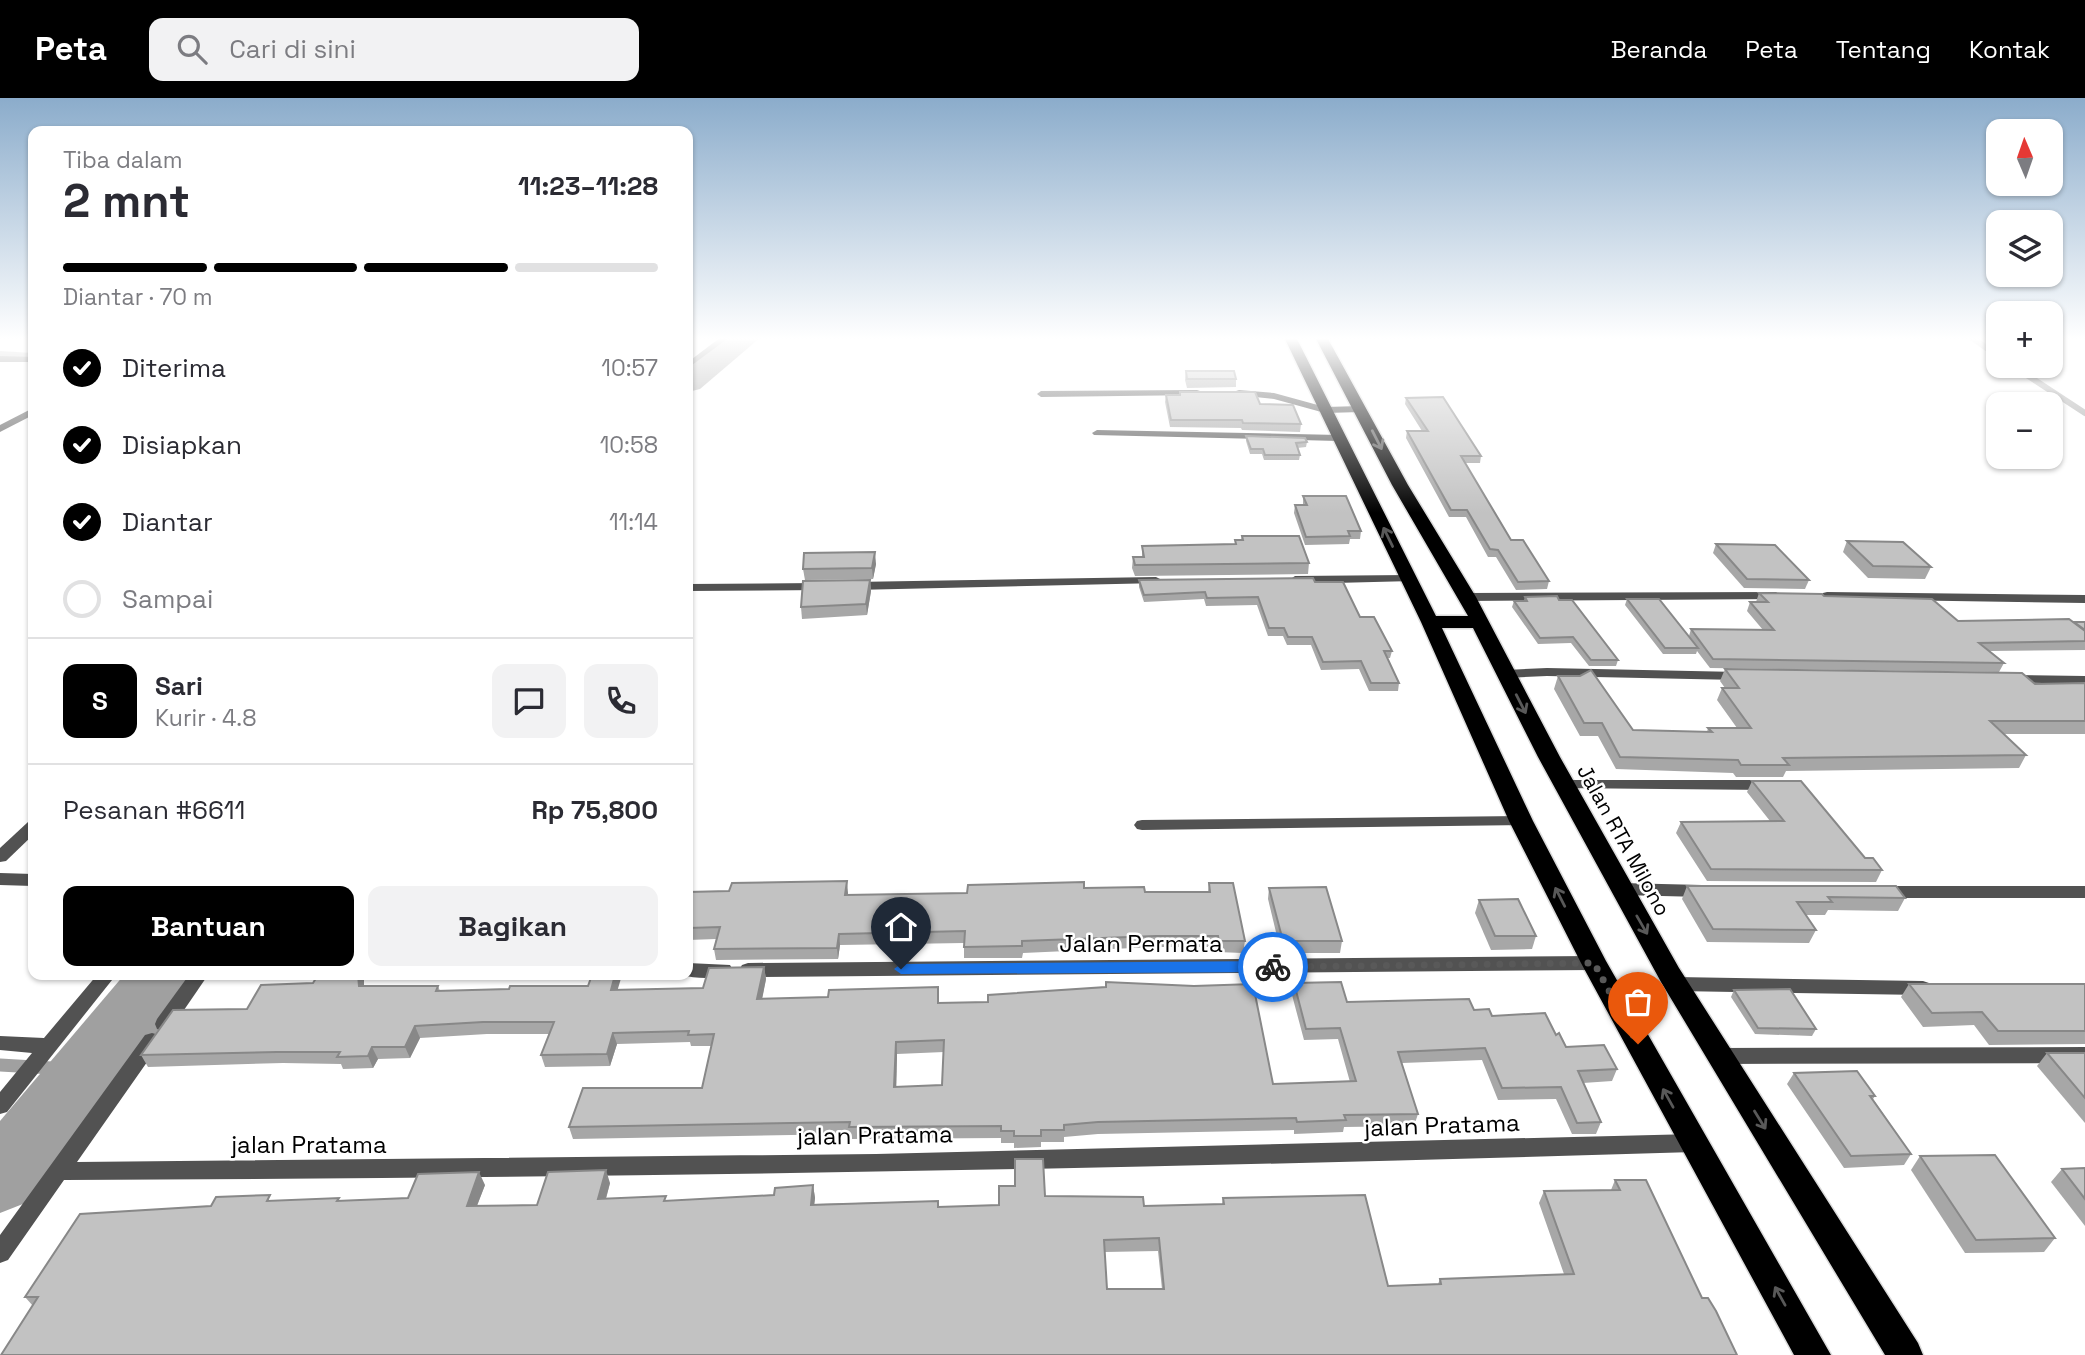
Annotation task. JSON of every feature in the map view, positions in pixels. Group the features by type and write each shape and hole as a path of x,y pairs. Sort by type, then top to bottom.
{"highway":[{"path":"1318,396 1430,622 1521,821 1594,963 1814,1355"},
{"name":"Jalan RTA Milono","path":"1354,396 1400,485 1467,597 1621,889 1676,984 1905,1355"},
{"path":"1430,622 1478,622"}],"street":[{"path":"1268,396 1325,410 1361,409"},
{"path":"0,429 28,414"},
{"path":"1097,433 1339,438"},
{"path":"1288,580 1409,579"},
{"path":"693,588 1167,581"},
{"path":"1467,597 1664,594 1789,596"},
{"path":"1816,596 2085,599"},
{"path":"1506,674 1747,676"},
{"path":"2002,679 2085,680"},
{"path":"1564,785 1790,785"},
{"path":"1142,825 1521,821"},
{"path":"0,857 28,831"},
{"path":"0,879 28,880"},
{"path":"1621,889 1722,891"},
{"path":"1870,891 2085,892"},
{"name":"Jalan Permata","path":"693,970 1594,963"},
{"path":"0,1106 103,980"},
{"path":"0,1253 195,980"},
{"path":"1676,984 1938,988"},
{"path":"0,1043 47,1046"},
{"path":"1721,1056 2085,1055"},
{"name":"jalan Pratama","path":"58,1171 474,1170 1311,1156 1694,1143"}],"building":[{"path":"1166,396 1257,396 1260,404 1293,405 1301,424 1243,423 1242,420 1171,420"},
{"path":"1443,397 1481,456 1461,456 1511,540 1523,540 1549,581 1518,582 1498,550 1490,549 1467,510 1451,510 1407,431 1428,431 1406,398"},
{"path":"1246,436 1305,438 1307,442 1296,443 1300,455 1265,455 1263,449 1251,449"},
{"path":"1303,496 1346,496 1361,531 1348,531 1350,536 1306,537 1295,505 1307,505"},
{"path":"1242,536 1299,536 1309,563 1135,565 1133,557 1144,557 1142,546 1236,544 1235,540 1243,540"},
{"path":"1847,541 1903,542 1931,567 1873,566"},
{"path":"1716,544 1775,545 1809,580 1747,579"},
{"path":"875,552 872,568 803,569 804,553"},
{"path":"1313,578 1315,582 1343,582 1360,617 1374,617 1392,651 1384,651 1399,683 1371,683 1361,661 1323,662 1312,637 1288,637 1284,628 1269,628 1258,597 1207,598 1205,592 1144,595 1139,580"},
{"path":"870,580 866,604 801,607 803,581"},
{"path":"1759,593 1932,599 1958,621 2069,619 2085,631 2085,641 1979,643 2004,663 1713,659 1691,629 1774,630 1750,602 1768,602"},
{"path":"1557,596 1559,600 1572,600 1618,660 1591,660 1573,637 1540,638 1514,601 1527,601 1525,597"},
{"path":"1627,599 1659,599 1698,648 1665,648"},
{"path":"2074,622 2085,622 2085,630"},
{"path":"1725,669 2022,673 2035,684 2085,683 2085,721 1990,721 2026,755 1783,758 1789,765 1741,765 1738,760 1620,757 1602,723 1584,723 1558,676 1580,676 1591,670 1633,730 1712,732 1708,728 1751,728 1722,688 1739,688"},
{"path":"1752,781 1801,781 1865,858 1873,858 1882,870 1711,869 1681,822 1784,821"},
{"path":"847,881 845,895 967,893 968,885 1084,882 1084,888 1144,887 1145,892 1210,892 1209,883 1233,883 1245,941 1219,941 1218,936 1156,936 1022,941 1022,946 964,947 965,931 839,934 837,948 714,949 720,927 693,928 693,892 729,891 732,883"},
{"path":"1687,886 1896,886 1905,898 1828,897 1832,902 1797,902 1816,930 1713,929"},
{"path":"1326,887 1342,941 1283,941 1269,888"},
{"path":"1518,899 1536,936 1495,936 1479,900"},
{"path":"764,967 757,999 828,997 829,990 938,987 938,1003 988,1002 988,995 1106,987 1106,982 1194,986 1253,984 1273,1084 1356,1081 1340,1028 1306,1029 1294,983 1341,982 1347,1002 1469,999 1474,1010 1489,1009 1492,1016 1545,1013 1556,1035 1559,1033 1566,1047 1604,1045 1617,1069 1578,1071 1601,1122 1577,1123 1561,1087 1502,1088 1485,1048 1398,1052 1418,1114 1344,1115 1346,1120 1297,1122 1296,1118 1098,1122 1064,1125 1064,1130 1041,1130 1041,1136 1014,1136 1014,1131 1001,1131 1001,1126 849,1127 850,1122 569,1127 583,1088 702,1088 714,1034 688,1035 689,1031 613,1033 607,1054 541,1055 554,1022 483,1022 415,1026 405,1047 372,1047 368,1056 337,1057 340,1052 141,1055 173,1010 247,1009 261,985 313,983 315,980 358,980 359,986 438,986 436,991 509,989 510,986 588,986 590,980 614,980 611,990 703,988 709,968","holes":["944,1040 942,1085 894,1087 896,1042"]},
{"path":"1909,984 2085,984 2085,1031 1998,1031 1982,1012 1932,1013"},
{"path":"1790,989 1816,1029 1758,1028 1734,990"},
{"path":"2047,1053 2085,1053 2085,1098"},
{"path":"1857,1071 1875,1096 1870,1096 1911,1154 1851,1156 1794,1073"},
{"path":"1995,1155 2055,1238 1976,1240 1920,1156"},
{"path":"1015,1159 1043,1159 1045,1196 1143,1197 1144,1206 1224,1204 1223,1198 1365,1195 1388,1286 1441,1284 1440,1279 1574,1274 1544,1191 1620,1190 1615,1180 1646,1180 1702,1298 1708,1298 1716,1311 1737,1355 1,1355 38,1297 25,1297 80,1214 211,1206 216,1197 270,1195 267,1201 408,1198 418,1174 479,1172 467,1206 537,1205 548,1172 606,1170 598,1199 666,1196 664,1201 774,1195 775,1188 813,1185 811,1205 938,1201 938,1207 999,1205 999,1186 1015,1186","holes":["1159,1238 1164,1289 1107,1289 1104,1240"]},
{"path":"2085,1168 2085,1199 2062,1169"}],"waterway":[{"path":"2058,396 2085,413"},
{"path":"0,1178 158,980"},
{"path":"0,1065 86,1070"}],"way so far":[{"path":"1273,967 1594,963 1638,1044"}],"route":[{"path":"901,969 1273,967"}]}
